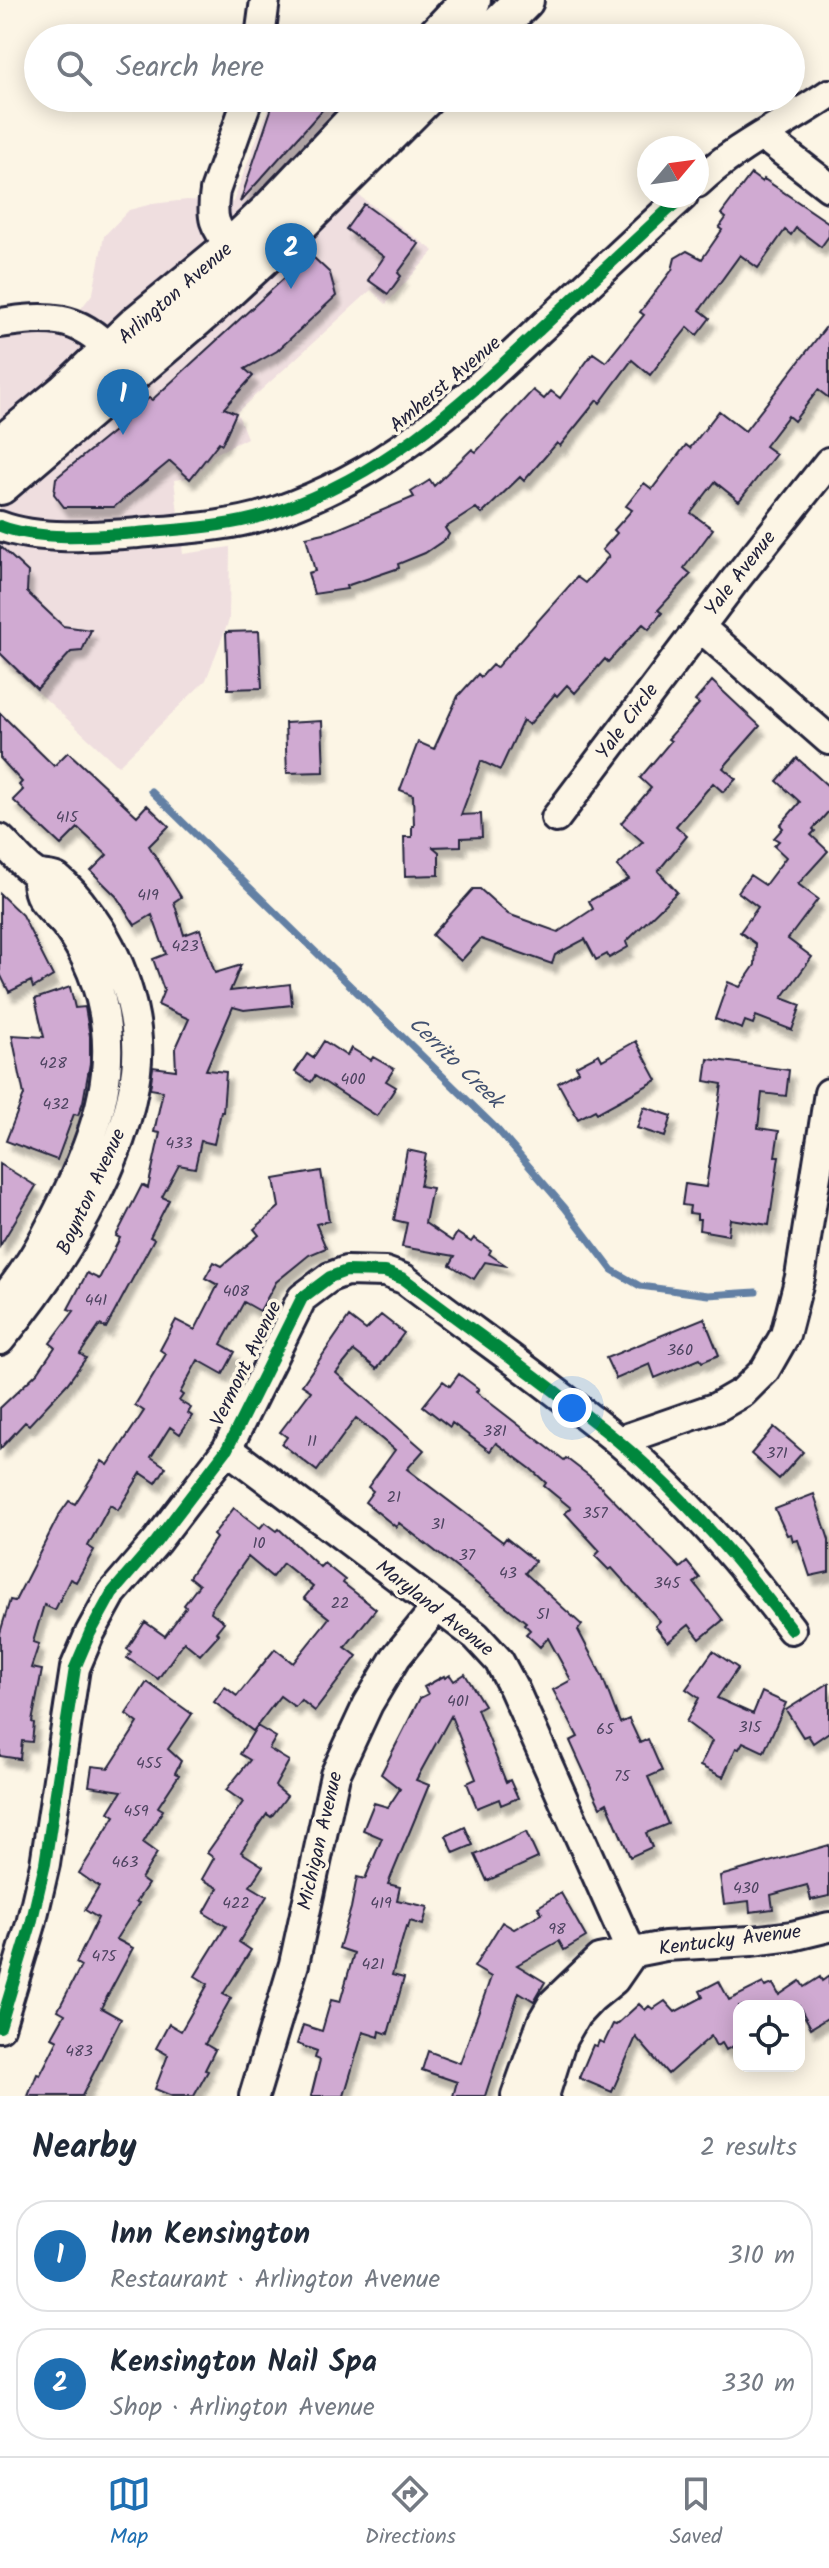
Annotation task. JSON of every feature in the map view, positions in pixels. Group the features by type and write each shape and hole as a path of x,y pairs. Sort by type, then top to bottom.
{"main road":[{"path":"448,24 471,0"},
{"path":"500,24 524,0"},
{"name":"Arlington Avenue","path":"0,447 137,325 389,112"},
{"name":"Arlington Avenue","path":"0,485 207,308 297,225 393,112"}],"street":[{"path":"262,24 265,0"},
{"path":"805,109 829,94"},
{"path":"232,247 221,235 212,217 215,191 243,112"},
{"path":"709,173 739,148 801,112"},
{"path":"763,136 829,187"},
{"name":"Amherst Avenue","path":"0,526 15,531 64,535 194,528 272,513 326,492 384,461 464,400 670,208"},
{"path":"0,323 31,318 63,320 80,325 111,351"},
{"name":"Yale Avenue","path":"829,462 700,627 829,740"},
{"name":"Yale Circle","path":"556,818 700,627"},
{"name":"Boynton Avenue","path":"0,839 36,874 57,878 88,911 106,941 126,984 135,1022 137,1070 125,1122 107,1170 65,1254 0,1340"},
{"name":"Boynton Avenue","path":"0,1302 43,1242 78,1172 94,1133 106,1083 107,1034 101,994 85,955 66,925 39,895 36,874"},
{"path":"619,1441 717,1407 743,1392 765,1370 785,1335 800,1277 829,1093"},
{"name":"Vermont Avenue","path":"0,2027 31,1924 45,1864 75,1668 90,1633 112,1593 156,1542 227,1449 302,1298 330,1277 346,1271 366,1270 385,1272 404,1279 619,1441 699,1516 742,1563 791,1629"},
{"name":"Maryland Avenue","path":"227,1449 476,1636 499,1661 632,1954"},
{"name":"Michigan Avenue","path":"254,2096 294,1964 335,1775 368,1704 396,1657 436,1608"},
{"name":"Kentucky Avenue","path":"516,2096 538,2034 553,2003 599,1959 665,1946 792,1936 829,1927"},
{"name":"Kentucky Avenue","path":"544,2096 562,2039 576,2015 614,1980 632,1954"}],"shaded area":[{"path":"267,112 379,112 331,175 434,251 386,304 371,290 237,412 247,438 213,455 195,477 174,480 183,554 230,547 229,620 206,680 118,766 0,657 0,334 73,319 93,293 104,236 129,210 187,200 233,202"}],"building":[{"path":"270,112 320,112 240,202"},
{"path":"751,174 762,182 764,179 829,223 829,236 821,247 796,228 791,235 785,230 758,268 740,255 700,310 710,318 697,335 688,327 650,375 632,360 600,403 597,400 560,446 557,443 524,481 520,477 482,514 476,508 445,528 449,534 447,538 425,553 398,564 399,568 346,586 347,589 314,594 308,573 315,571 306,537 333,531 414,497 411,492 430,480 434,486 472,449 476,452 533,390 544,399 551,391 560,398 593,353 606,362 644,315 640,312 672,270 675,258 687,251 702,259 722,230 719,228 726,218 721,214"},
{"path":"364,204 419,244 398,273 401,276 388,294 368,280 384,257 346,229"},
{"path":"314,258 330,273 336,296 277,351 245,369 253,376 224,408 236,413 222,444 219,442 190,479 170,461 114,507 64,507 54,494 56,478 125,422 122,420 149,398 152,400 304,260"},
{"path":"829,323 829,398 818,390 794,421 788,416 765,446 776,454 739,501 715,482 691,513 713,529 684,568 691,574 658,610 662,613 649,629 643,624 608,662 605,659 575,693 567,685 557,696 555,694 529,725 523,720 500,770 481,761 461,815 481,814 482,837 461,838 461,846 433,847 439,852 439,875 405,876 404,837 412,837 413,795 400,790 418,742 434,749 458,696 478,674 481,677 492,665 496,668 577,577 585,583 609,556 602,550 632,510 626,506 644,483 652,489 686,445 690,448 719,411 745,431"},
{"path":"0,546 28,572 27,592 63,626 91,630 82,651 71,652 37,689 0,653"},
{"path":"259,631 262,688 228,689 226,632"},
{"path":"712,681 760,726 723,768 736,779 723,792 713,783 676,826 687,836 658,871 677,892 626,942 628,947 609,958 607,954 596,960 585,939 555,955 552,964 481,939 461,961 432,935 473,889 480,889 508,914 558,932 593,909 589,901 629,879 617,866 643,842 621,823 651,788 640,778 671,741 668,739 699,704 695,701"},
{"path":"0,713 54,766 68,752 137,816 147,805 169,826 149,846 181,897 174,902 184,935 200,929 215,973 241,965 230,991 290,984 292,1005 244,1010 233,1007 206,1070 226,1072 223,1112 214,1144 201,1141 195,1168 179,1165 162,1197 169,1200 150,1237 154,1239 106,1328 100,1325 80,1354 86,1358 29,1425 25,1422 0,1449 0,1408 38,1372 55,1347 50,1343 74,1311 68,1309 87,1273 99,1279 120,1238 116,1236 142,1185 148,1188 160,1133 154,1132 163,1091 150,1089 153,1067 176,1070 175,1050 189,1019 158,1005 164,990 153,959 166,954 152,915 135,925 116,896 91,871 107,855 78,828 61,845 13,800 23,790 19,785 22,782 0,758"},
{"path":"322,721 324,772 287,773 285,723"},
{"path":"797,758 829,787 829,811 811,835 828,851 798,884 818,899 788,939 812,957 782,998 801,1005 792,1030 756,1016 753,1024 745,1021 742,1029 715,1019 728,982 740,987 755,965 756,944 740,932 758,907 738,892 750,875 765,885 786,857 774,846 779,841 774,838 783,828 780,825 800,802 777,781"},
{"path":"0,894 22,915 53,976 33,988 31,981 9,992 0,974"},
{"path":"70,987 75,1008 85,1007 90,1036 90,1063 83,1102 78,1115 74,1114 57,1160 6,1141 24,1095 12,1035 44,1037 35,999"},
{"path":"324,1041 347,1056 351,1048 394,1069 386,1081 396,1087 377,1116 315,1076 311,1082 295,1072 307,1054 313,1058"},
{"path":"636,1041 657,1080 597,1113 595,1110 578,1119 558,1083 579,1071 576,1066 599,1054 602,1060"},
{"path":"708,1059 789,1070 786,1096 762,1093 758,1128 779,1131 775,1156 779,1156 769,1225 730,1219 728,1235 699,1230 697,1214 689,1213 690,1206 682,1205 685,1184 706,1187 722,1084 705,1081"},
{"path":"644,1107 672,1116 665,1137 637,1128"},
{"path":"407,1150 426,1154 420,1186 432,1188 425,1223 452,1241 457,1233 471,1242 474,1238 491,1250 489,1254 507,1266 485,1262 474,1279 450,1265 455,1256 402,1247 407,1223 394,1220"},
{"path":"0,1164 36,1186 0,1246"},
{"path":"321,1171 329,1221 316,1224 326,1248 309,1255 276,1282 260,1311 244,1302 221,1344 235,1352 223,1374 198,1360 180,1393 183,1395 179,1401 191,1408 188,1413 192,1416 180,1434 170,1427 151,1457 166,1467 156,1483 141,1473 118,1510 110,1505 88,1546 94,1550 76,1582 70,1579 55,1610 44,1605 33,1642 39,1644 31,1668 42,1670 32,1722 32,1742 22,1741 20,1759 0,1756 0,1633 10,1600 15,1601 59,1515 69,1501 75,1504 102,1461 108,1465 144,1411 135,1405 166,1354 160,1350 176,1320 195,1330 218,1285 205,1278 214,1262 222,1266 259,1235 254,1229 279,1207 274,1179"},
{"path":"381,1315 404,1333 377,1369 354,1351 336,1373 424,1450 407,1469 503,1542 506,1538 535,1561 525,1573 582,1625 578,1630 602,1676 620,1723 629,1719 640,1743 648,1739 662,1771 648,1777 668,1824 646,1833 652,1847 630,1857 607,1803 600,1807 570,1741 578,1737 553,1690 571,1680 548,1638 540,1647 526,1634 530,1630 524,1624 526,1622 399,1523 396,1527 365,1502 373,1491 368,1487 395,1450 356,1418 317,1471 282,1444 287,1437 280,1432 311,1391 302,1385 349,1317 366,1330"},
{"path":"704,1318 719,1355 702,1362 700,1359 655,1378 650,1364 616,1379 606,1358"},
{"path":"459,1374 479,1389 476,1392 592,1478 680,1568 687,1562 700,1578 694,1583 723,1620 700,1639 689,1625 668,1642 655,1626 660,1621 612,1568 609,1570 595,1556 600,1551 565,1513 571,1508 544,1486 546,1483 496,1443 490,1451 423,1406 443,1381 450,1386"},
{"path":"774,1427 803,1452 779,1479 751,1454"},
{"path":"814,1494 829,1540 829,1572 810,1576 798,1540 793,1541 791,1534 787,1535 775,1509"},
{"path":"234,1508 260,1528 265,1522 277,1531 279,1529 320,1567 324,1563 376,1609 345,1647 357,1656 315,1711 301,1700 295,1707 280,1696 253,1731 214,1702 225,1687 237,1696 275,1649 293,1663 329,1618 304,1598 313,1587 283,1563 272,1577 248,1557 213,1606 211,1612 224,1622 216,1632 219,1634 200,1655 184,1642 158,1679 127,1658 131,1652 127,1649 145,1622 165,1636 186,1607 184,1605 199,1585 189,1577 216,1538 213,1535"},
{"path":"713,1651 738,1668 717,1698 753,1714 762,1692 786,1703 764,1752 743,1742 739,1749 736,1748 723,1777 700,1766 712,1741 686,1722 699,1698 686,1689"},
{"path":"465,1674 484,1705 477,1709 506,1782 510,1780 518,1798 501,1805 499,1799 477,1808 467,1783 476,1779 451,1716 416,1780 429,1785 388,1884 400,1887 397,1900 428,1907 423,1925 410,1921 406,1927 392,1975 404,1978 388,2034 380,2031 379,2037 363,2032 344,2096 311,2096 320,2060 315,2058 317,2051 297,2044 303,2025 322,2031 331,2000 340,2002 354,1953 339,1948 357,1877 365,1879 382,1838 363,1830 374,1803 388,1807 400,1789 381,1774 420,1698 428,1694 424,1687 444,1676 450,1675 454,1681"},
{"path":"147,1682 192,1714 168,1749 181,1761 175,1773 179,1775 158,1807 163,1810 143,1843 157,1853 141,1879 148,1884 116,1939 133,1948 101,2008 121,2019 82,2096 28,2096 37,2074 40,2075 58,2040 52,2037 65,2014 58,2010 81,1966 76,1963 98,1918 85,1910 99,1887 79,1873 115,1816 109,1812 122,1791 89,1786 92,1766 109,1768 138,1723 126,1714"},
{"path":"829,1683 829,1732 813,1743 808,1735 803,1737 786,1710"},
{"path":"257,1726 276,1737 269,1749 289,1761 275,1786 287,1796 271,1817 267,1814 241,1852 263,1866 250,1886 267,1896 239,1942 251,1950 223,1994 231,1998 205,2044 215,2050 205,2070 208,2071 194,2096 172,2096 155,2089 168,2055 156,2048 169,2024 181,2031 208,1984 195,1976 226,1926 204,1913 218,1888 202,1879 214,1858 207,1853 243,1802 226,1790 250,1760 240,1754"},
{"path":"465,1827 473,1845 454,1853 446,1836"},
{"path":"526,1832 538,1858 487,1881 475,1855"},
{"path":"829,1845 829,1896 811,1900 807,1885 771,1895 773,1909 750,1912 749,1901 724,1904 720,1876"},
{"path":"561,1893 586,1937 564,1950 559,1941 517,1965 545,1982 534,2001 519,1992 485,2096 453,2096 457,2082 422,2070 428,2051 460,2063 491,1977 474,1967 502,1922 514,1929 542,1913 538,1907"},
{"path":"829,1976 829,2017 811,2028 805,2017 805,2000 733,2000 733,2046 726,2050 722,2043 716,2046 711,2036 668,2074 636,2037 612,2092 579,2078 593,2045 597,2046 599,2041 604,2043 613,2024 616,2025 639,2004 645,2010 665,2001 675,2012 703,1997 700,1991 719,1981 729,2000 763,1983 765,1987 773,1984 779,1995 800,1981 804,1987 820,1977 822,1981"}],"waterway":[{"name":"Cerrito Creek","path":"151,791 497,1129 565,1208 612,1270 640,1286 708,1295 756,1292"}],"cycle path":[{"path":"0,526 32,534 68,536 190,529 259,517 314,497 384,459 447,413 670,208"},
{"path":"0,2027 31,1924 45,1864 75,1668 90,1633 112,1593 156,1542 227,1449 302,1298 330,1277 346,1271 385,1272 404,1279 565,1399 642,1462 688,1507 731,1554 791,1629"}],"place":[{"name":"Kensington Nail Spa","path":"291,289"},
{"name":"Inn Kensington","path":"123,435"}]}
